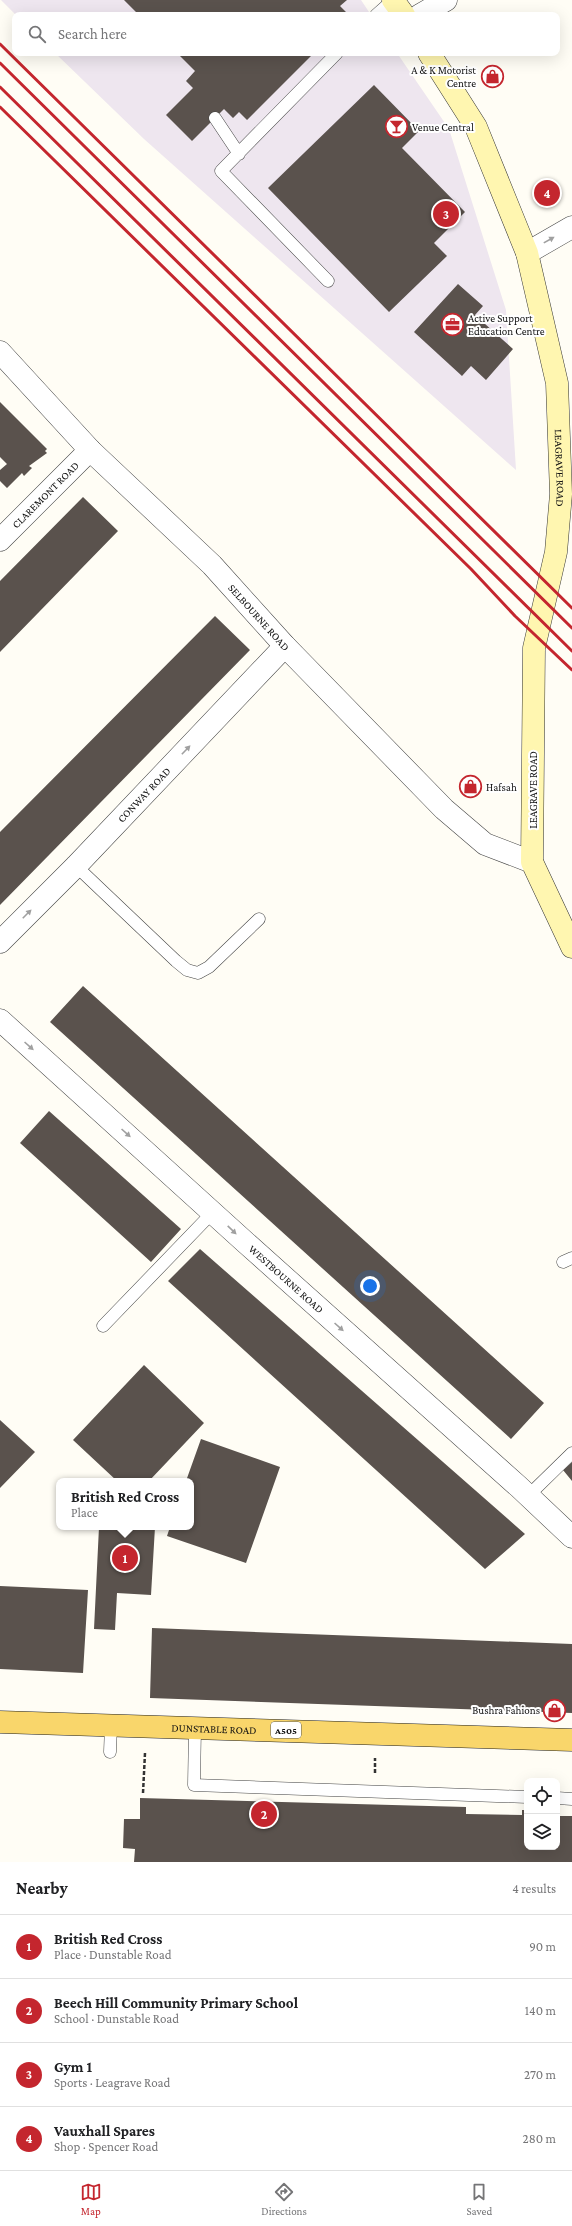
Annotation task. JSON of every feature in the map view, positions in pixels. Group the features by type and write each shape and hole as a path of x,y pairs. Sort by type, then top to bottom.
{"main road":[{"path":"393,0 402,12"},
{"name":"LEAGRAVE ROAD","path":"431,56 476,127 527,253 557,383 567,494 556,552 534,648 532,862 572,947"},
{"name":"DUNSTABLE ROAD","path":"0,1722 572,1740"}],"street":[{"path":"425,12 446,0"},
{"path":"527,253 572,227"},
{"name":"SELBOURNE ROAD","path":"0,352 90,450 212,565 285,646 444,809 485,844 532,862"},
{"name":"CLAREMONT ROAD","path":"0,540 90,450"},
{"name":"CONWAY ROAD","path":"0,942 76,866 285,646"},
{"name":"WESTBOURNE ROAD","path":"0,1020 572,1537"}],"lane":[{"path":"379,12 393,0"},
{"path":"328,281 221,171 334,56"},
{"path":"215,118 239,154"},
{"path":"76,866 187,970 198,973 209,967 260,919"},
{"path":"104,1326 213,1212"},
{"path":"528,1496 572,1453"},
{"path":"110,1752 111,1726"},
{"path":"195,1728 194,1785 524,1797"},
{"path":"560,1798 572,1799"}],"path":[{"path":"375,1792 376,1733"},
{"path":"143,1793 144,1753 152,1753"}],"shaded area":[{"path":"1,0 361,0 369,12 13,12"},
{"path":"58,56 399,56 449,129 506,310 516,470 144,139"}],"building":[{"path":"124,0 347,0 340,6 346,12 136,12"},
{"path":"180,56 311,56 247,120 239,112 233,118 224,109 192,141 166,115 193,88 186,81 195,71"},
{"path":"374,85 419,131 402,148 465,212 434,243 447,256 389,312 268,188"},
{"name":"Active Support Education Centre","path":"458,284 483,306 475,315 513,349 486,380 471,366 462,376 414,332"},
{"path":"0,402 47,449 45,451 47,453 29,466 32,468 24,476 22,473 7,488 0,481 0,470 7,464 0,457"},
{"path":"83,497 118,531 0,652 0,581"},
{"path":"215,616 250,650 0,905 0,832"},
{"path":"83,986 544,1403 511,1439 50,1022"},
{"path":"49,1111 181,1229 151,1262 20,1143"},
{"path":"200,1249 525,1534 485,1569 168,1281"},
{"path":"144,1365 204,1423 152,1478 114,1478 73,1440"},
{"path":"0,1420 35,1452 0,1488"},
{"path":"201,1439 280,1467 246,1563 167,1536 169,1530 194,1530 194,1478 187,1478"},
{"path":"572,1462 572,1481 563,1470"},
{"path":"99,1530 155,1530 151,1595 117,1593 115,1630 94,1629"},
{"path":"0,1586 88,1590 83,1673 0,1669"},
{"path":"152,1628 572,1644 572,1713 150,1698"},
{"path":"140,1798 466,1807 466,1814 522,1815 522,1810 524,1810 524,1850 560,1850 560,1816 572,1816 572,1862 134,1862 135,1849 123,1848 124,1819 140,1819"}],"railway":[{"path":"0,44 12,56"},
{"path":"12,56 572,608"},
{"path":"0,63 572,628"},
{"path":"0,87 572,651"},
{"path":"0,107 471,569 515,616 572,670"}],"place":[{"name":"A & K Motorist Centre","path":"492,76"},
{"name":"Venue Central","path":"397,127"},
{"name":"Vauxhall Spares","path":"547,193"},
{"name":"Gym 1","path":"446,214"},
{"name":"Active Support Education Centre","path":"453,324"},
{"name":"Hafsah","path":"470,787"},
{"name":"British Red Cross","path":"125,1558"},
{"name":"Bushra Fahions","path":"555,1710"},
{"name":"Beech Hill Community Primary School","path":"264,1814"}]}
